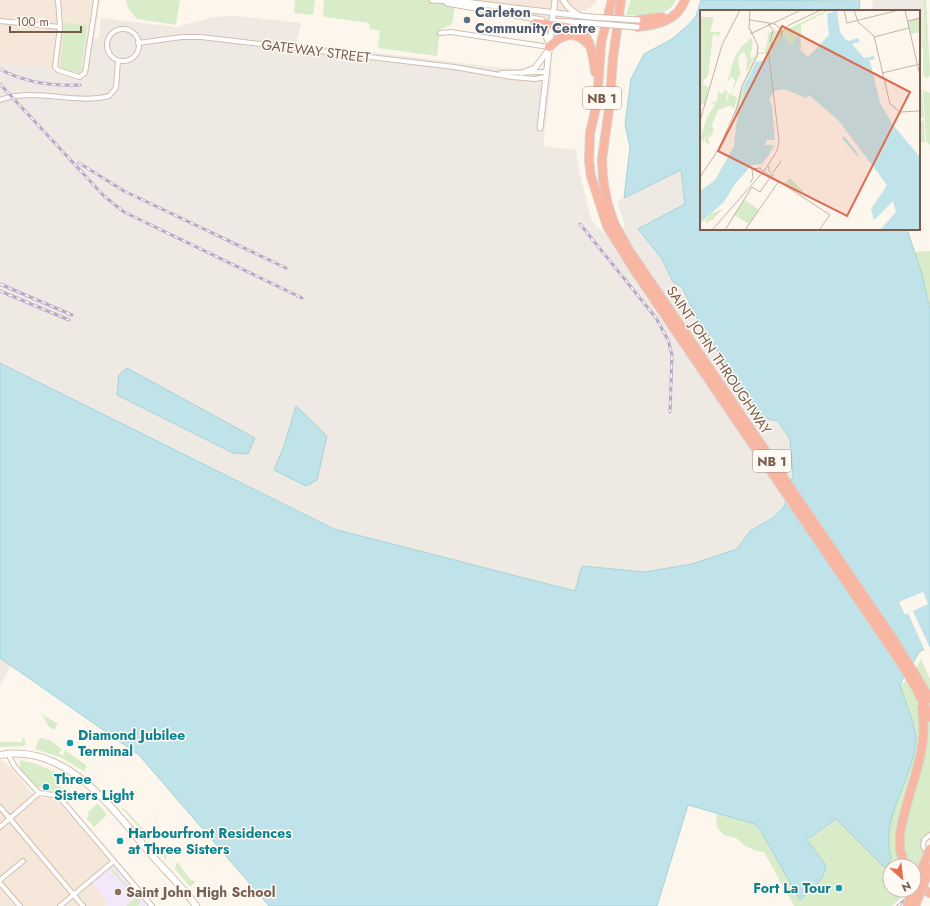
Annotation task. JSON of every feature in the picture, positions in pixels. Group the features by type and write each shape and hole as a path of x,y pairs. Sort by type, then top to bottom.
{"highway":[{"name":"SAINT JOHN THROUGHWAY","path":"612,0 601,43 597,103 590,133 589,161 596,196 633,268 888,644 918,692 930,717"},
{"name":"SAINT JOHN THROUGHWAY","path":"596,196 593,151 602,104 605,45 612,0"},
{"name":"SAINT JOHN THROUGHWAY","path":"621,0 602,159 603,179 610,224 894,640 930,699"},
{"path":"616,33 628,0"},
{"path":"637,24 667,14 673,10 679,0"},
{"path":"637,24 652,25 668,20 680,10 685,0"},
{"path":"535,23 552,23 572,28 582,32 588,39 592,52 596,84 590,133"},
{"path":"550,45 561,37 571,34 580,37 592,52"},
{"path":"903,858 899,843 901,828 922,759 926,740 925,717 918,692"},
{"path":"907,906 930,849"},
{"path":"915,906 930,868"},
{"path":"922,886 930,893"}],"main road":[{"path":"0,755 8,754 32,756 50,762 85,781 122,818 196,905"}],"street":[{"path":"58,0 60,27 55,67 58,70 77,77 83,76 85,73 96,0"},
{"path":"437,0 494,3 553,14 581,16"},
{"path":"437,0 535,23 543,31 550,45"},
{"path":"540,128 553,14 556,0"},
{"path":"563,0 571,11 589,20"},
{"path":"492,12 494,3"},
{"path":"501,14 552,23 589,20 637,24"},
{"path":"0,21 60,27"},
{"path":"119,30 130,31 137,38 138,43 136,54 133,58 123,61 118,61 110,55 107,45 108,40 114,32 119,30"},
{"path":"440,33 451,32 550,45"},
{"name":"GATEWAY STREET","path":"138,43 182,37 201,37 494,73 531,79 546,74"},
{"path":"522,73 532,70 540,64 550,45"},
{"path":"0,100 13,96 26,95 82,98 110,96 116,88 118,61"},
{"name":"GATEWAY STREET","path":"494,73 546,74"},
{"path":"8,754 20,773 40,793 54,795 60,798 152,906"},
{"path":"0,827 40,793"},
{"path":"0,807 83,906"},
{"path":"930,835 924,840 923,843 926,850 930,854"},
{"path":"20,906 0,883 23,860"},
{"path":"60,906 114,861"}],"shaded area":[{"path":"0,0 100,0 89,77 77,80 55,73 52,67 10,64 0,61"},
{"path":"432,0 597,0 595,4 586,10 552,22"},
{"path":"873,0 924,0 923,48 920,48 920,10 872,10"},
{"path":"235,16 301,23 296,43 513,69 552,71 543,146 576,150 579,171 592,222 604,233 622,229 625,225 617,201 681,170 685,204 638,229 662,259 673,282 682,287 696,317 712,341 778,421 790,439 793,475 784,507 773,518 750,531 737,549 692,564 645,572 582,566 575,591 334,529 0,363 0,61 10,64 52,67 55,73 77,80 89,77 94,38 99,38 101,18 176,27 213,17"},
{"path":"0,658 11,665 0,686"},
{"path":"0,760 7,764 32,793 39,797 56,799 112,864 108,902 104,906 0,906"},
{"name":"Saint John High School","path":"112,864 149,906 104,906 108,902 91,881"}],"green space":[{"path":"126,0 180,0 176,25 137,19 128,8"},
{"path":"295,0 315,0 313,15 294,13"},
{"path":"324,0 432,0 455,5 452,24 440,30 437,56 378,48 380,31 370,29 369,23 325,17 323,13"},
{"path":"631,0 676,0 667,10 647,16 626,15"},
{"path":"924,0 926,0 930,73 930,76 927,78 923,73"},
{"path":"65,22 87,25 81,68 83,68 80,73 63,69 60,66"},
{"path":"920,90 922,90 924,118 920,115"},
{"path":"923,90 930,93 930,145 926,141"},
{"path":"924,120 925,142 920,142 921,122"},
{"path":"930,251 930,309 922,274 914,252"},
{"path":"921,659 930,679 930,835 923,843 930,855 930,875 922,880 922,858 891,858 889,843 893,813 910,769 914,754 916,739 915,734 900,686 913,674"},
{"path":"42,714 58,724 54,730 49,727"},
{"path":"23,738 25,739 25,746 0,747 0,742 22,742"},
{"path":"42,738 46,740 48,739 62,749 59,753 63,756 65,750 87,766 84,771 60,757 35,749 38,740"},
{"path":"20,760 36,764 62,775 58,783 64,792 46,790 37,787 20,768"},
{"path":"98,803 107,815 94,827 86,818 89,816 87,813"},
{"path":"121,807 126,810 149,836 150,840"},
{"path":"717,813 755,824 761,831 800,900 821,880 825,864 807,841 837,819 881,864 882,898 900,898 892,906 794,906 764,852 756,851 744,845 736,838 724,835 718,829 716,822"},
{"path":"164,845 167,847 166,860 156,848"},
{"path":"177,862 190,879 196,882 190,887 175,869"},
{"path":"110,865 128,887 127,888 109,868 94,880"},
{"path":"129,888 141,902 137,906 126,906 135,899 127,890"}],"water":[{"path":"701,0 860,1 859,10 700,10 700,230 907,230 922,274 930,310 930,646 919,652 900,686 912,721 916,739 910,769 893,813 889,843 891,858 882,858 882,865 836,819 807,840 825,864 825,870 821,880 800,900 761,831 755,824 688,805 657,906 269,906 139,755 0,658 0,363 334,529 575,591 582,566 645,572 692,564 737,549 750,531 773,518 784,507 793,475 790,439 778,421 754,416 712,341 696,317 682,287 673,282 662,259 638,229 685,204 681,170 624,198 630,147 625,125 631,79 644,54 672,39 696,16"},
{"path":"127,368 255,438 248,454 233,453 117,395 119,375"},
{"path":"296,406 327,436 317,480 306,486 274,470 284,446"}],"pier":[{"path":"923,592 928,604 913,611 930,648 925,651 908,613 905,615 899,602"}],"railway":[{"path":"0,69 19,78 39,83 80,85"},
{"path":"0,84 104,196 124,212 302,298"},
{"path":"79,163 124,191 286,268"},
{"path":"580,224 656,318 668,340 672,355 670,412"},
{"path":"0,284 72,315"},
{"path":"0,291 69,320"},
{"path":"898,906 930,879"}],"place":[{"name":"Carleton Community Centre","path":"467,20"},
{"name":"Diamond Jubilee Terminal","path":"70,743"},
{"name":"Three Sisters Light","path":"46,787"},
{"name":"Harbourfront Residences at Three Sisters","path":"120,841"},
{"name":"Fort La Tour","path":"839,888"},
{"name":"Saint John High School","path":"118,892"}]}
